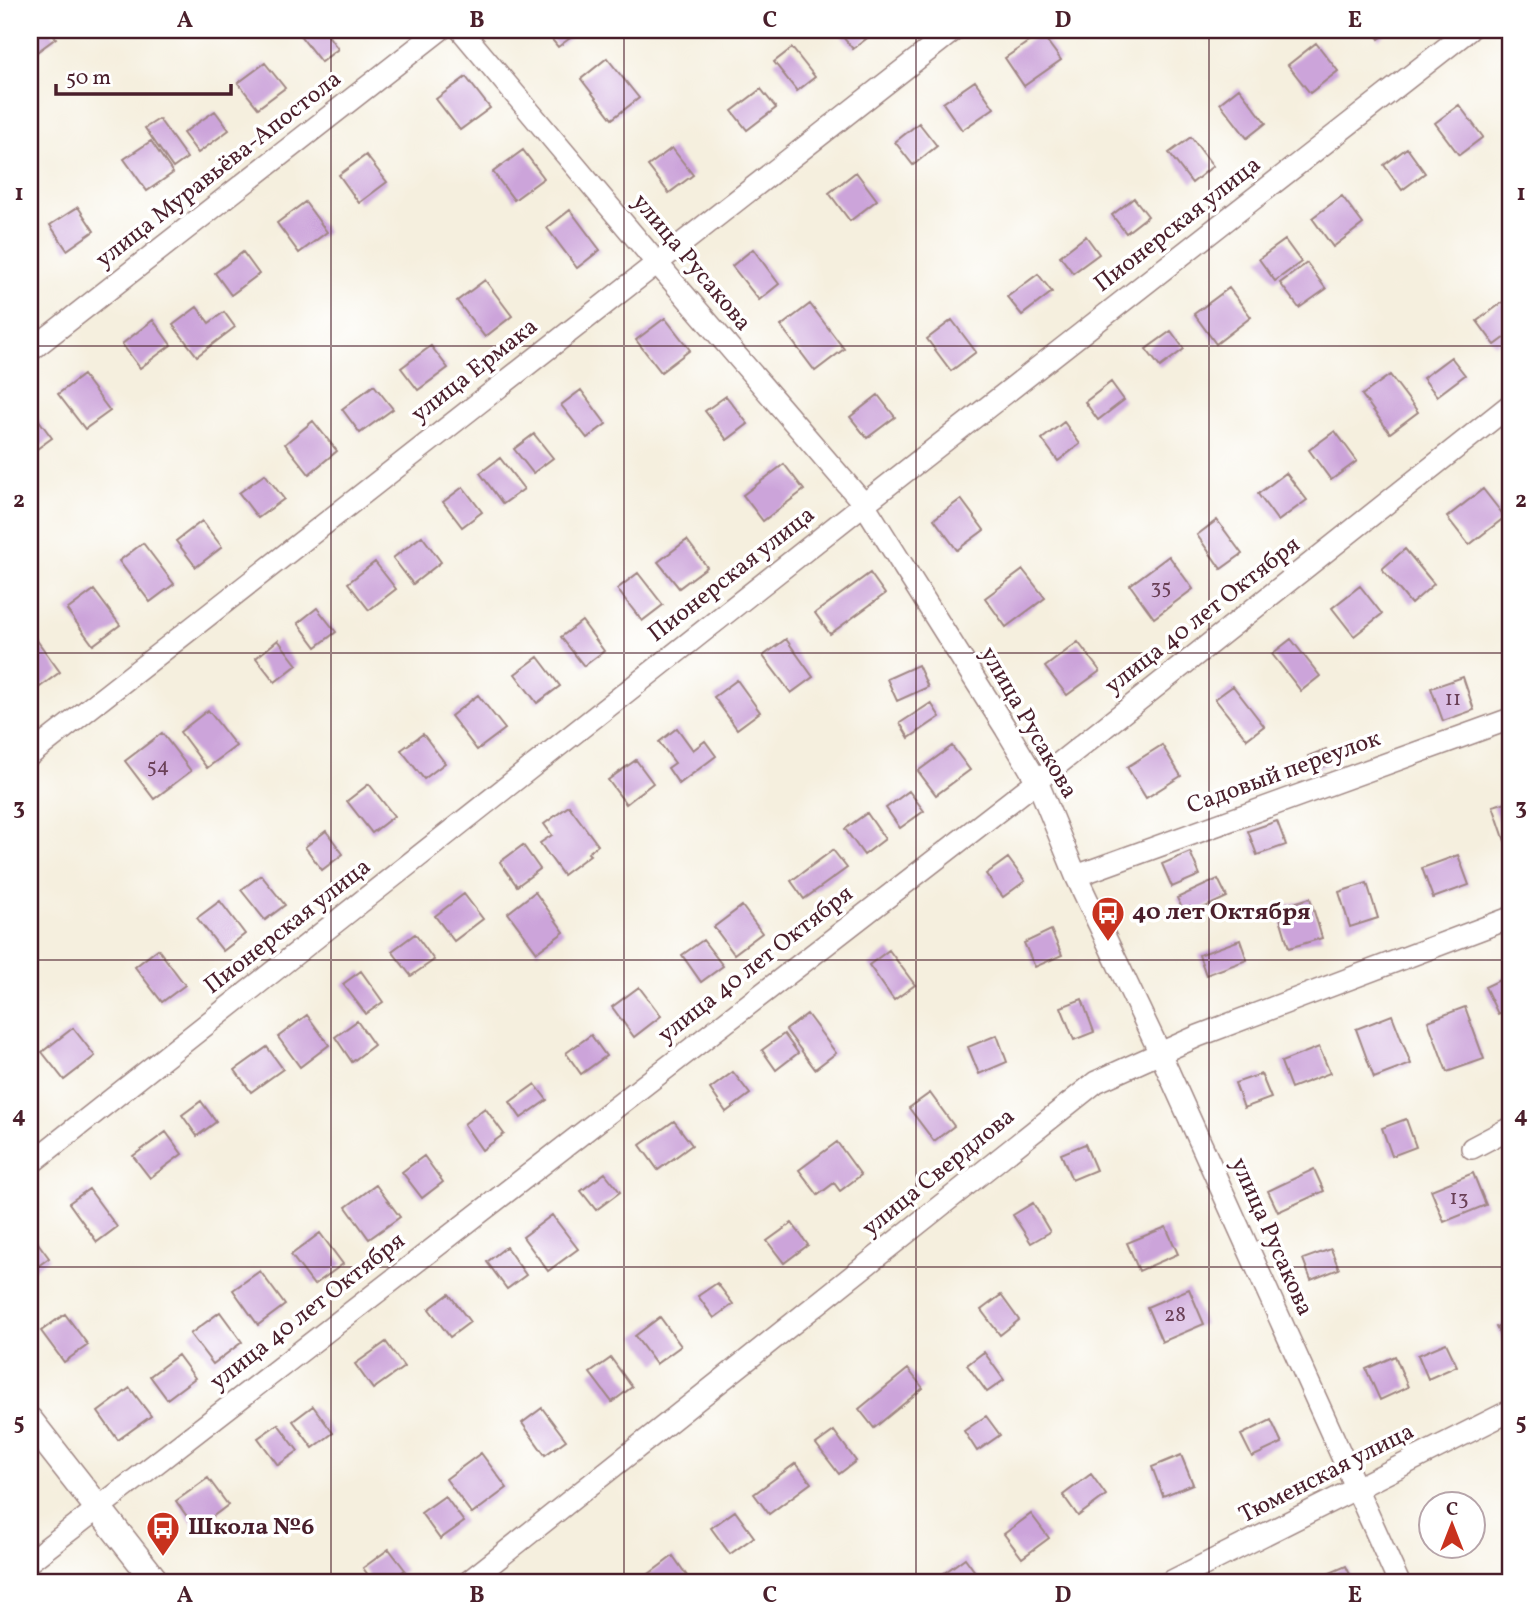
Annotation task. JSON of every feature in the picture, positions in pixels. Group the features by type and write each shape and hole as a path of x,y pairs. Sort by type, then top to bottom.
{"street":[{"name":"улица Муравьёва-Апостола","path":"30,351 440,30"},
{"name":"улица Русакова","path":"461,30 863,504 1037,781 1076,876 1160,1053 1399,1583"},
{"name":"улица Ермака","path":"30,755 954,30"},
{"name":"Пионерская улица","path":"30,1164 863,504 1469,30"},
{"name":"улица 40 лет Октября","path":"30,1561 1037,781 1510,405"},
{"name":"Садовый переулок","path":"1076,876 1510,719"},
{"name":"улица Свердлова","path":"467,1583 1096,1082 1198,1036 1510,918"},
{"path":"1472,1148 1510,1128"},
{"name":"Тюменская улица","path":"1168,1583 1510,1411"},
{"path":"30,1421 158,1583"}],"building":[{"path":"30,30 50,30 56,38 30,57"},
{"path":"305,30 324,30 338,49 321,62 299,34"},
{"path":"544,30 581,30 558,47"},
{"path":"837,30 867,30 871,35 853,49"},
{"path":"1373,30 1391,30 1379,39"},
{"path":"1041,33 1061,60 1024,86 1005,58"},
{"path":"1316,43 1338,71 1310,93 1288,65"},
{"path":"792,48 815,77 797,91 774,62"},
{"path":"607,58 639,98 612,119 581,79"},
{"path":"265,63 285,88 258,108 238,83"},
{"path":"466,77 490,108 460,130 436,99"},
{"path":"975,81 994,108 962,130 943,103"},
{"path":"1239,88 1266,123 1247,138 1220,103"},
{"path":"761,89 776,108 747,130 732,111"},
{"path":"1459,105 1483,137 1459,155 1435,123"},
{"path":"215,111 229,130 198,153 183,133"},
{"path":"159,119 187,158 173,168 145,128"},
{"path":"919,123 937,146 913,165 895,142"},
{"path":"1191,137 1213,166 1192,183 1169,153"},
{"path":"151,141 173,173 147,191 124,159"},
{"path":"672,148 693,175 669,193 648,166"},
{"path":"1407,148 1425,173 1402,190 1384,165"},
{"path":"523,150 544,178 514,200 493,172"},
{"path":"366,155 387,182 359,203 339,175"},
{"path":"856,172 877,200 850,221 829,193"},
{"path":"1342,196 1363,224 1333,247 1312,218"},
{"path":"1134,198 1148,216 1126,233 1112,215"},
{"path":"305,202 327,232 299,253 277,223"},
{"path":"78,207 94,231 67,250 50,225"},
{"path":"570,210 600,250 577,268 547,228"},
{"path":"1086,236 1099,254 1073,273 1060,256"},
{"path":"1285,240 1301,262 1275,281 1259,259"},
{"path":"753,249 779,284 759,300 732,266"},
{"path":"243,252 259,274 231,295 215,273"},
{"path":"1307,263 1326,289 1299,308 1280,283"},
{"path":"1038,274 1052,292 1022,315 1007,297"},
{"path":"485,280 512,316 485,337 457,301"},
{"path":"1229,288 1251,317 1216,344 1194,314"},
{"path":"1510,297 1510,334 1495,345 1477,321"},
{"path":"810,304 844,349 815,371 781,326"},
{"path":"197,307 209,323 224,312 235,327 197,356 173,325"},
{"path":"665,318 690,350 661,372 636,340"},
{"path":"153,320 171,345 140,368 122,344"},
{"path":"952,320 976,352 951,371 927,339"},
{"path":"1171,331 1184,349 1160,367 1146,349"},
{"path":"431,346 448,368 418,390 401,368"},
{"path":"1451,357 1465,375 1437,396 1423,378"},
{"path":"83,375 110,411 85,429 58,394"},
{"path":"1390,375 1418,412 1390,433 1362,395"},
{"path":"1111,382 1124,400 1098,420 1085,402"},
{"path":"374,385 393,409 360,433 342,409"},
{"path":"581,390 606,424 587,438 561,405"},
{"path":"878,395 895,417 867,438 850,417"},
{"path":"726,396 748,424 727,440 705,411"},
{"path":"35,415 52,438 30,454 30,418"},
{"path":"313,421 337,451 309,474 285,444"},
{"path":"1064,422 1080,444 1058,461 1042,439"},
{"path":"1335,431 1357,461 1331,480 1309,450"},
{"path":"534,434 553,458 533,473 514,449"},
{"path":"500,458 524,489 503,504 480,473"},
{"path":"784,464 804,490 763,521 743,495"},
{"path":"1286,473 1307,500 1278,521 1258,494"},
{"path":"265,474 284,499 258,518 239,493"},
{"path":"463,487 482,512 462,527 443,502"},
{"path":"1483,489 1505,517 1469,545 1447,517"},
{"path":"961,499 984,530 957,550 934,519"},
{"path":"1217,520 1242,554 1221,569 1197,535"},
{"path":"202,521 222,547 196,567 176,541"},
{"path":"422,536 441,562 413,584 393,558"},
{"path":"687,540 707,567 679,588 658,562"},
{"path":"143,543 174,584 150,602 119,561"},
{"path":"1405,549 1434,584 1411,604 1382,569"},
{"path":"1169,556 1193,589 1154,618 1130,585"},
{"path":"375,562 396,589 369,610 348,583"},
{"path":"1023,570 1045,598 1006,627 985,598"},
{"path":"638,573 663,605 642,621 617,589"},
{"path":"870,573 885,594 830,634 815,613"},
{"path":"1360,586 1382,614 1354,636 1332,608"},
{"path":"94,590 120,625 93,645 67,610"},
{"path":"317,608 336,632 316,647 298,623"},
{"path":"582,621 604,651 584,666 561,637"},
{"path":"36,639 60,672 33,692 30,688 30,644"},
{"path":"786,639 813,677 791,693 763,656"},
{"path":"1291,639 1320,676 1301,691 1272,654"},
{"path":"278,640 297,665 275,682 256,658"},
{"path":"1078,642 1100,671 1067,695 1045,667"},
{"path":"538,657 560,686 537,703 515,674"},
{"path":"918,665 928,687 897,701 887,679"},
{"path":"1463,677 1474,710 1443,721 1431,688"},
{"path":"737,680 760,712 737,729 714,697"},
{"path":"1233,686 1264,726 1247,739 1215,699"},
{"path":"478,695 505,729 477,750 451,716"},
{"path":"931,703 940,717 909,738 900,723"},
{"path":"208,710 236,746 207,768 180,732"},
{"path":"677,728 693,750 705,741 716,756 679,784 668,768 675,763 659,742"},
{"path":"162,733 191,771 154,799 125,761"},
{"path":"423,734 445,763 424,779 401,750"},
{"path":"1162,745 1181,776 1146,798 1127,767"},
{"path":"952,746 970,770 936,795 918,771"},
{"path":"1326,749 1332,763 1314,770 1308,756"},
{"path":"636,760 653,783 626,804 608,780"},
{"path":"369,784 394,816 372,833 347,801"},
{"path":"909,791 924,811 900,828 886,808"},
{"path":"1510,801 1510,840 1505,841 1493,806"},
{"path":"569,806 598,845 588,853 590,855 563,875 540,843 552,835 544,824"},
{"path":"867,813 885,839 864,855 845,829"},
{"path":"1277,821 1286,845 1257,855 1248,831"},
{"path":"326,831 343,854 322,870 305,847"},
{"path":"523,845 540,869 517,886 500,862"},
{"path":"833,850 847,868 804,899 791,881"},
{"path":"1190,852 1200,875 1172,887 1162,864"},
{"path":"1458,855 1469,885 1433,898 1422,868"},
{"path":"1008,858 1025,881 1003,897 986,874"},
{"path":"261,875 285,905 265,920 241,890"},
{"path":"1218,879 1227,897 1186,916 1177,898"},
{"path":"1367,883 1378,918 1350,927 1339,892"},
{"path":"535,892 564,932 537,952 508,913"},
{"path":"464,894 483,919 454,941 435,916"},
{"path":"1310,898 1322,938 1289,948 1277,908"},
{"path":"220,901 245,934 223,951 197,918"},
{"path":"742,906 762,933 734,954 714,927"},
{"path":"1051,930 1062,955 1035,967 1024,943"},
{"path":"415,934 434,960 411,976 392,951"},
{"path":"703,940 723,966 701,982 682,955"},
{"path":"1240,940 1247,960 1206,975 1199,955"},
{"path":"158,949 185,985 162,1002 135,967"},
{"path":"889,950 915,985 894,1000 869,965"},
{"path":"361,971 383,1002 366,1014 343,984"},
{"path":"1510,975 1510,1008 1498,1014 1485,987"},
{"path":"639,987 661,1016 634,1037 612,1007"},
{"path":"1082,999 1094,1032 1074,1040 1061,1007"},
{"path":"1465,1007 1484,1059 1447,1072 1428,1021"},
{"path":"807,1014 836,1053 815,1069 786,1030"},
{"path":"307,1015 329,1045 300,1067 278,1037"},
{"path":"1392,1015 1411,1064 1374,1078 1356,1029"},
{"path":"357,1021 374,1045 352,1062 335,1037"},
{"path":"73,1028 95,1056 64,1080 42,1052"},
{"path":"784,1034 798,1053 776,1070 762,1050"},
{"path":"591,1035 606,1056 581,1074 566,1053"},
{"path":"997,1035 1007,1062 979,1074 968,1047"},
{"path":"267,1047 283,1069 251,1092 235,1070"},
{"path":"1319,1047 1330,1073 1291,1088 1281,1062"},
{"path":"733,1072 750,1094 726,1112 710,1089"},
{"path":"1261,1074 1271,1098 1244,1108 1235,1083"},
{"path":"535,1084 547,1100 521,1118 510,1102"},
{"path":"930,1093 954,1126 934,1141 909,1108"},
{"path":"201,1101 216,1122 197,1136 182,1115"},
{"path":"485,1108 504,1134 482,1150 464,1124"},
{"path":"1406,1119 1416,1147 1392,1156 1382,1128"},
{"path":"674,1121 692,1145 658,1170 640,1145"},
{"path":"166,1132 182,1154 150,1178 133,1156"},
{"path":"837,1142 861,1175 840,1191 834,1183 818,1195 799,1170"},
{"path":"1085,1144 1096,1170 1072,1180 1061,1154"},
{"path":"424,1156 443,1182 422,1198 402,1172"},
{"path":"1314,1169 1324,1191 1278,1212 1268,1191"},
{"path":"605,1173 620,1192 596,1210 581,1191"},
{"path":"1473,1173 1486,1205 1444,1222 1431,1190"},
{"path":"376,1185 400,1217 369,1239 346,1207"},
{"path":"89,1189 117,1227 97,1242 69,1203"},
{"path":"1033,1203 1050,1232 1031,1243 1013,1215"},
{"path":"552,1215 578,1249 548,1271 523,1237"},
{"path":"792,1223 808,1245 784,1263 767,1241"},
{"path":"1166,1227 1178,1254 1139,1271 1127,1243"},
{"path":"320,1233 343,1264 314,1285 291,1255"},
{"path":"32,1235 49,1258 30,1272 30,1237"},
{"path":"506,1247 526,1275 507,1289 487,1262"},
{"path":"1331,1249 1339,1269 1311,1280 1303,1259"},
{"path":"260,1271 285,1305 258,1325 233,1290"},
{"path":"717,1283 733,1304 714,1318 698,1296"},
{"path":"1189,1289 1204,1324 1162,1342 1147,1307"},
{"path":"449,1294 470,1322 450,1337 429,1309"},
{"path":"1001,1295 1019,1320 1000,1335 981,1310"},
{"path":"220,1312 242,1342 213,1364 190,1334"},
{"path":"65,1314 88,1345 64,1362 41,1331"},
{"path":"660,1317 681,1346 656,1364 635,1336"},
{"path":"1510,1321 1510,1343 1505,1346 1496,1327"},
{"path":"386,1342 404,1367 373,1389 355,1364"},
{"path":"1446,1343 1457,1366 1428,1379 1418,1355"},
{"path":"984,1352 1004,1380 987,1392 967,1365"},
{"path":"178,1355 195,1378 167,1399 150,1376"},
{"path":"1395,1356 1408,1387 1380,1400 1366,1369"},
{"path":"611,1358 632,1387 612,1402 590,1373"},
{"path":"908,1369 923,1388 874,1428 859,1409"},
{"path":"130,1388 151,1416 118,1440 98,1412"},
{"path":"313,1406 333,1433 313,1448 293,1421"},
{"path":"542,1408 566,1440 545,1455 522,1423"},
{"path":"986,1416 1000,1435 977,1451 964,1431"},
{"path":"1271,1420 1282,1443 1252,1457 1241,1435"},
{"path":"278,1424 298,1451 278,1465 258,1438"},
{"path":"834,1431 856,1461 839,1474 816,1444"},
{"path":"481,1453 507,1488 472,1514 446,1479"},
{"path":"1181,1455 1193,1484 1163,1496 1152,1467"},
{"path":"796,1463 811,1483 769,1514 754,1494"},
{"path":"1091,1474 1106,1495 1078,1516 1063,1495"},
{"path":"208,1478 228,1505 196,1529 176,1501"},
{"path":"445,1496 464,1522 440,1539 421,1513"},
{"path":"735,1511 754,1537 730,1554 711,1528"},
{"path":"1031,1514 1049,1538 1022,1558 1004,1534"},
{"path":"389,1549 405,1570 387,1583 374,1583 363,1568"},
{"path":"673,1556 692,1583 643,1583 641,1580"},
{"path":"965,1558 983,1583 949,1583 943,1574"},
{"path":"1346,1566 1354,1583 1318,1583 1316,1579"}],"place":[{"name":"40 лет Октября","path":"1108,943"},
{"name":"Школа №6","path":"163,1558"}]}
